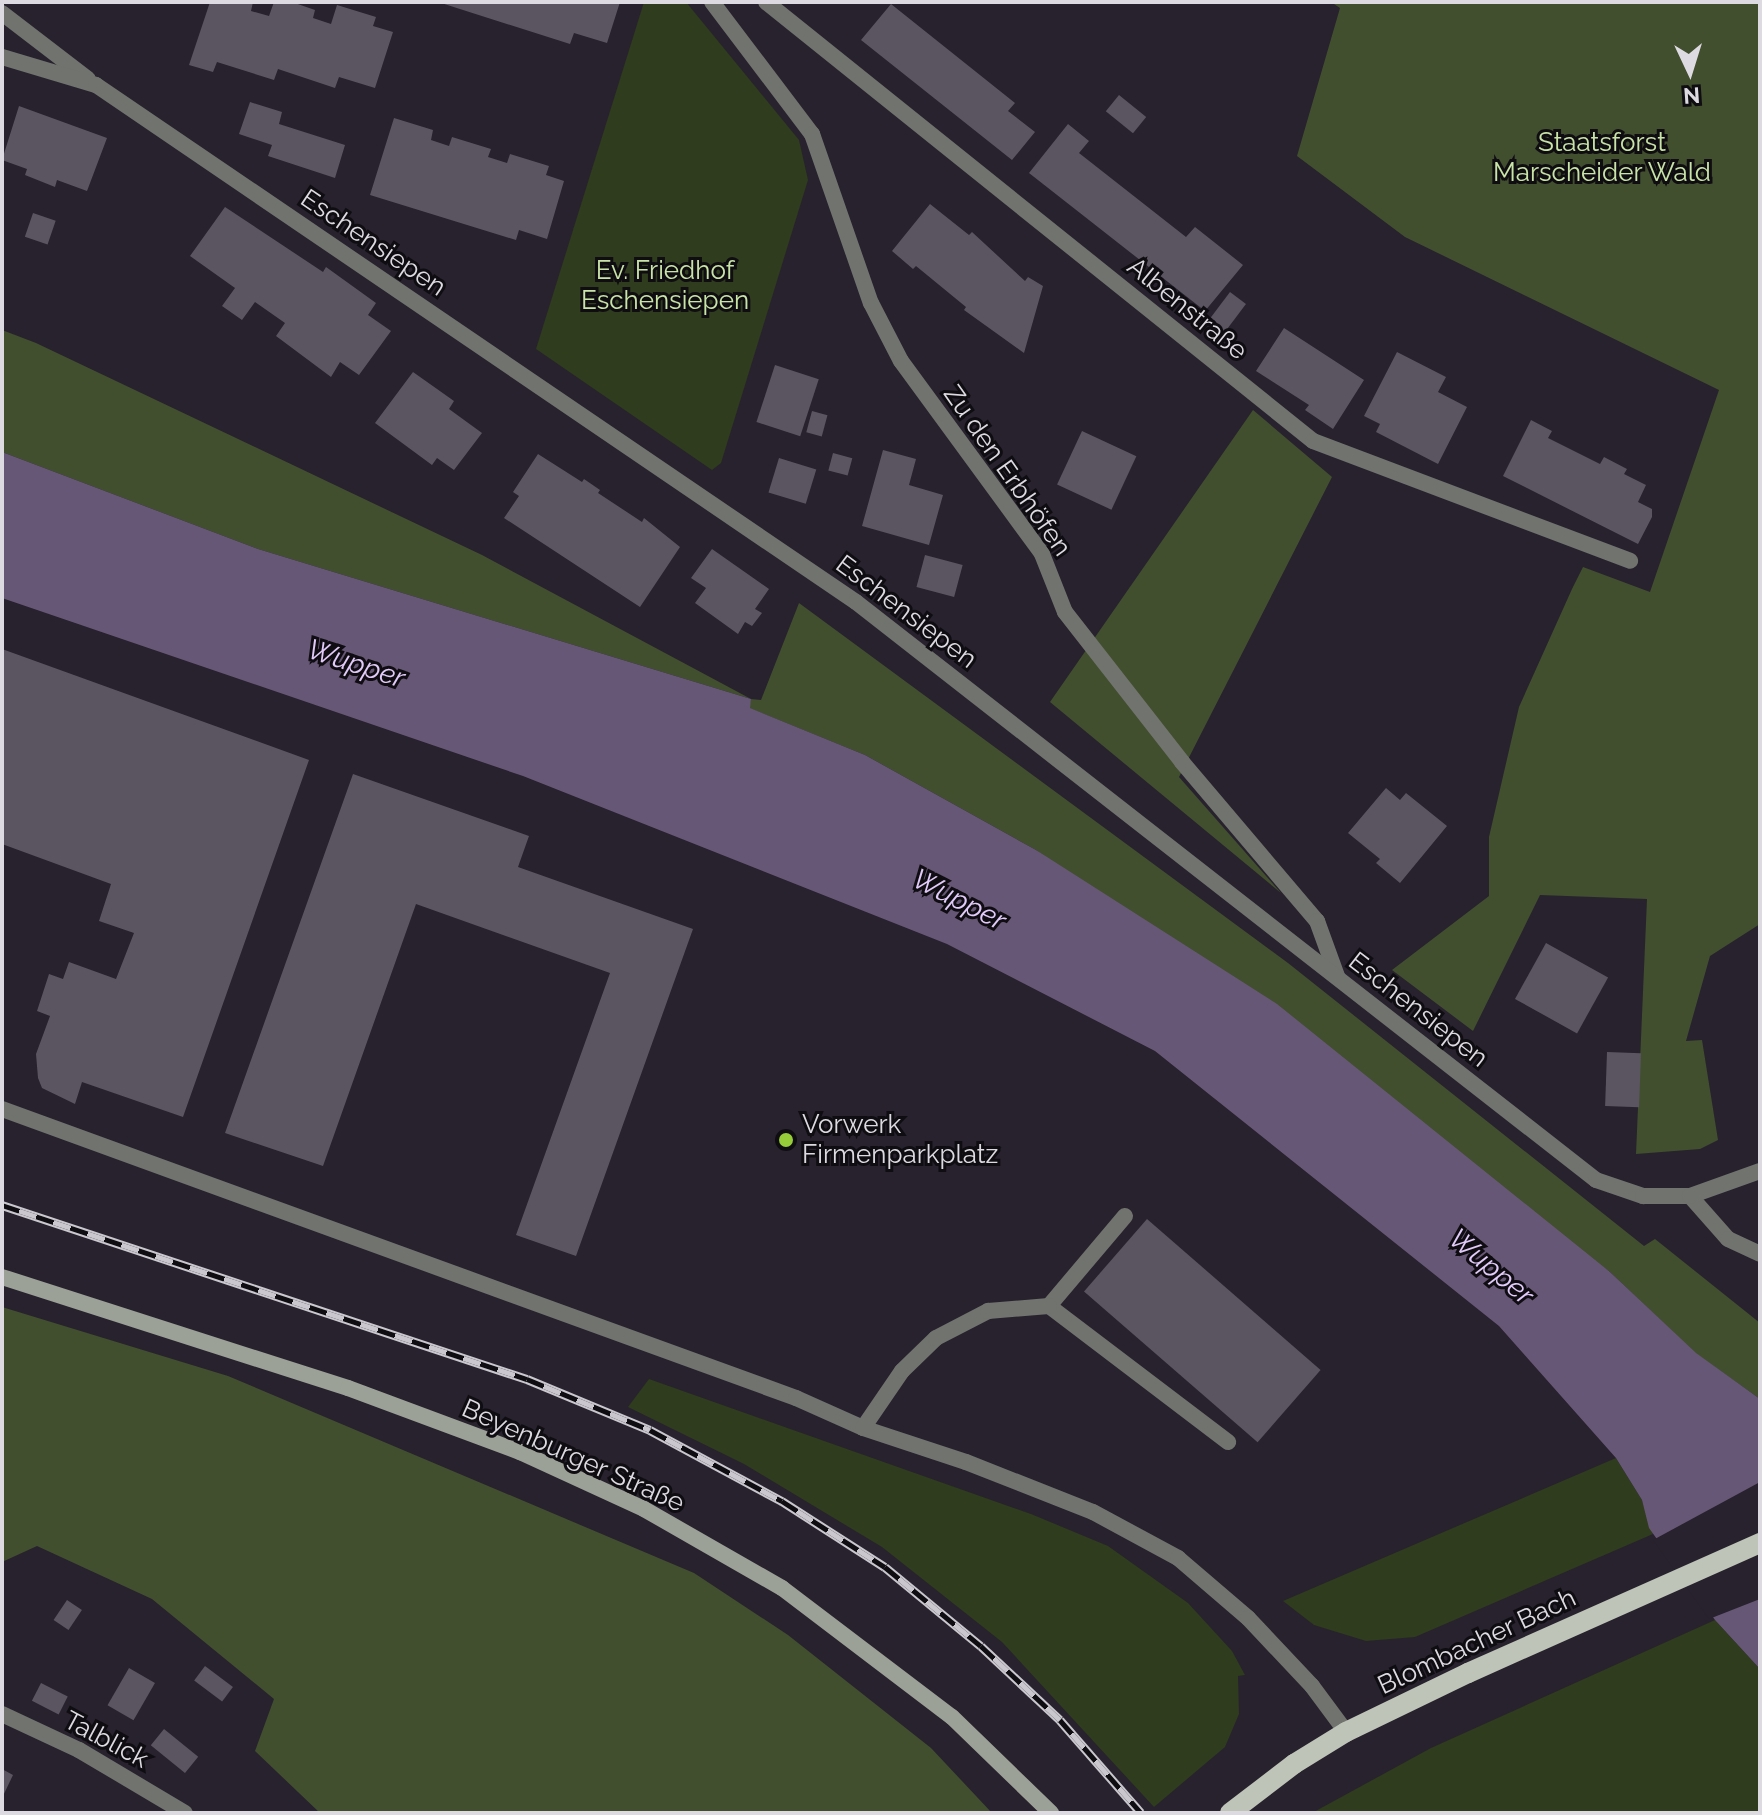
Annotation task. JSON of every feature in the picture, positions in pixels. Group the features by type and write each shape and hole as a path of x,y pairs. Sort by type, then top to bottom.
{"main road":[{"name":"Beyenburger Straße","path":"2,1277 348,1388 520,1452 644,1509 782,1588 952,1717 1051,1813"},
{"name":"Blombacher Bach","path":"1230,1813 1294,1764 1346,1732 1468,1673 1760,1543"}],"street":[{"name":"Zu den Erbhöfen","path":"712,2 812,134 871,303 901,361 1042,554 1065,612 1182,762 1317,921 1338,977"},
{"name":"Albenstraße","path":"766,2 1313,441 1630,561"},
{"path":"2,13 96,85"},
{"name":"Eschensiepen","path":"2,57 96,85 856,602 1596,1180 1643,1196 1690,1196 1760,1171"},
{"path":"2,1109 796,1398 863,1428 966,1462 1093,1512 1178,1558 1248,1618 1312,1686 1346,1732"},
{"path":"1690,1196 1728,1239 1760,1254"},
{"path":"1049,1306 1125,1216"},
{"path":"863,1428 902,1371 936,1338 988,1311 1049,1306 1228,1442"},
{"name":"Talblick","path":"2,1714 79,1750 185,1813"}],"green space":[{"name":"Ev. Friedhof Eschensiepen","path":"644,2 686,2 799,140 808,180 721,463 712,470 536,349"},
{"name":"Staatsforst Marscheider Wald","path":"1331,2 1760,2 1760,924 1710,956 1686,1041 1702,1040 1718,1140 1700,1149 1636,1154 1647,899 1540,895 1473,1031 1392,970 1489,896 1489,837 1519,707 1572,589 1583,567 1650,592 1719,390 1405,237 1297,156 1340,8"},
{"path":"2,330 36,343 482,555 751,699 258,549 2,452"},
{"path":"1253,410 1332,477 1179,777 1281,893 1050,702"},
{"path":"799,603 1288,963 1644,1246 1655,1239 1760,1323 1760,1399 1695,1353 1610,1272 1036,850 865,755 749,708 751,699 761,700"},
{"path":"2,1307 228,1376 694,1573 788,1635 931,1748 992,1813 320,1813 255,1751 274,1699 152,1599 37,1546 2,1562"},
{"path":"649,1379 1031,1514 1108,1546 1188,1603 1232,1651 1245,1675 1238,1676 1239,1714 1225,1747 1154,1807 1002,1642 882,1547 744,1464 628,1407"},
{"path":"1616,1458 1642,1500 1653,1534 1415,1637 1366,1641 1314,1625 1283,1601"},
{"path":"1715,1620 1760,1669 1760,1813 1312,1813 1431,1748"}],"water":[{"name":"Wupper","path":"2,452 258,549 751,699 750,708 865,755 1036,850 1277,1004 1610,1272 1696,1353 1760,1399 1760,1669 1715,1620 1649,1528 1642,1500 1616,1458 1499,1326 1155,1051 947,944 523,776 2,598"}],"pier":[{"path":"1760,1482 1760,1599 1709,1619 1653,1540"}],"building":[{"path":"210,2 253,2 251,11 269,16 274,2 292,2 315,10 313,18 331,24 337,5 376,17 373,26 393,32 375,88 339,77 335,88 278,69 274,80 217,62 213,72 189,65"},
{"path":"438,2 620,2 607,43 574,33 570,44"},
{"path":"891,4 1015,103 1008,111 1035,132 1012,160 861,40"},
{"path":"1119,95 1146,117 1133,133 1106,111"},
{"path":"250,102 282,112 279,124 345,145 335,178 268,156 272,145 239,134"},
{"path":"19,106 107,138 87,191 57,180 55,187 25,175 27,169 2,160"},
{"path":"394,118 433,130 431,140 449,146 452,137 491,149 488,157 507,163 510,154 549,166 546,175 564,181 547,239 519,230 516,240 370,195"},
{"path":"1068,124 1089,141 1079,153 1186,237 1195,227 1243,265 1205,311 1029,173"},
{"path":"930,204 969,235 972,232 1025,281 1028,277 1043,286 1024,353 964,310 966,307 916,266 913,269 892,251"},
{"path":"225,207 323,272 326,267 376,303 368,315 391,331 359,375 340,362 331,377 276,336 285,323 255,302 242,320 222,306 235,288 190,256"},
{"path":"33,213 56,221 48,244 25,237"},
{"path":"1230,292 1246,304 1224,333 1208,321"},
{"path":"1284,328 1364,380 1333,429 1305,410 1309,405 1256,371"},
{"path":"1397,352 1446,377 1438,392 1467,407 1438,464 1376,432 1380,424 1364,416"},
{"path":"775,365 819,379 800,436 756,422"},
{"path":"413,372 454,401 449,409 482,433 454,470 437,458 432,465 375,423"},
{"path":"812,411 827,415 822,436 806,432"},
{"path":"1531,420 1552,431 1548,438 1600,464 1604,457 1627,469 1624,474 1646,485 1638,502 1652,509 1652,517 1638,544 1503,476"},
{"path":"1082,431 1136,456 1111,510 1057,484"},
{"path":"883,450 916,459 909,485 943,495 929,545 862,526"},
{"path":"833,453 852,458 848,476 828,470"},
{"path":"538,454 582,482 584,479 600,490 598,493 642,522 644,518 680,547 640,607 504,518 519,496 513,492"},
{"path":"779,458 816,469 806,504 768,492"},
{"path":"712,549 769,589 755,609 762,613 752,626 745,622 738,634 695,603 706,588 691,578"},
{"path":"925,555 963,565 954,597 916,587"},
{"path":"2,649 309,760 183,1117 82,1082 75,1104 42,1088 38,1078 36,1054 50,1016 37,1011 49,974 63,979 69,962 116,979 134,933 99,921 111,884 2,844"},
{"path":"353,774 529,836 518,867 693,929 576,1256 516,1235 610,973 416,904 323,1166 225,1133"},
{"path":"1386,788 1400,800 1406,793 1447,826 1400,883 1376,863 1380,859 1348,833"},
{"path":"1546,943 1608,977 1577,1033 1515,999"},
{"path":"1607,1052 1641,1053 1639,1107 1605,1106"},
{"path":"1147,1219 1321,1370 1258,1442 1084,1291"},
{"path":"67,1600 82,1610 69,1630 54,1620"},
{"path":"205,1666 233,1687 222,1701 194,1680"},
{"path":"129,1668 155,1683 133,1720 108,1705"},
{"path":"41,1683 68,1697 59,1714 32,1701"},
{"path":"164,1729 198,1757 185,1773 151,1745"},
{"path":"2,1769 13,1775 2,1798"}],"railway":[{"path":"2,1205 527,1379 650,1430 782,1501 885,1567 981,1646 1060,1720 1141,1813"}],"place":[{"name":"Vorwerk Firmenparkplatz","path":"786,1140"}]}
